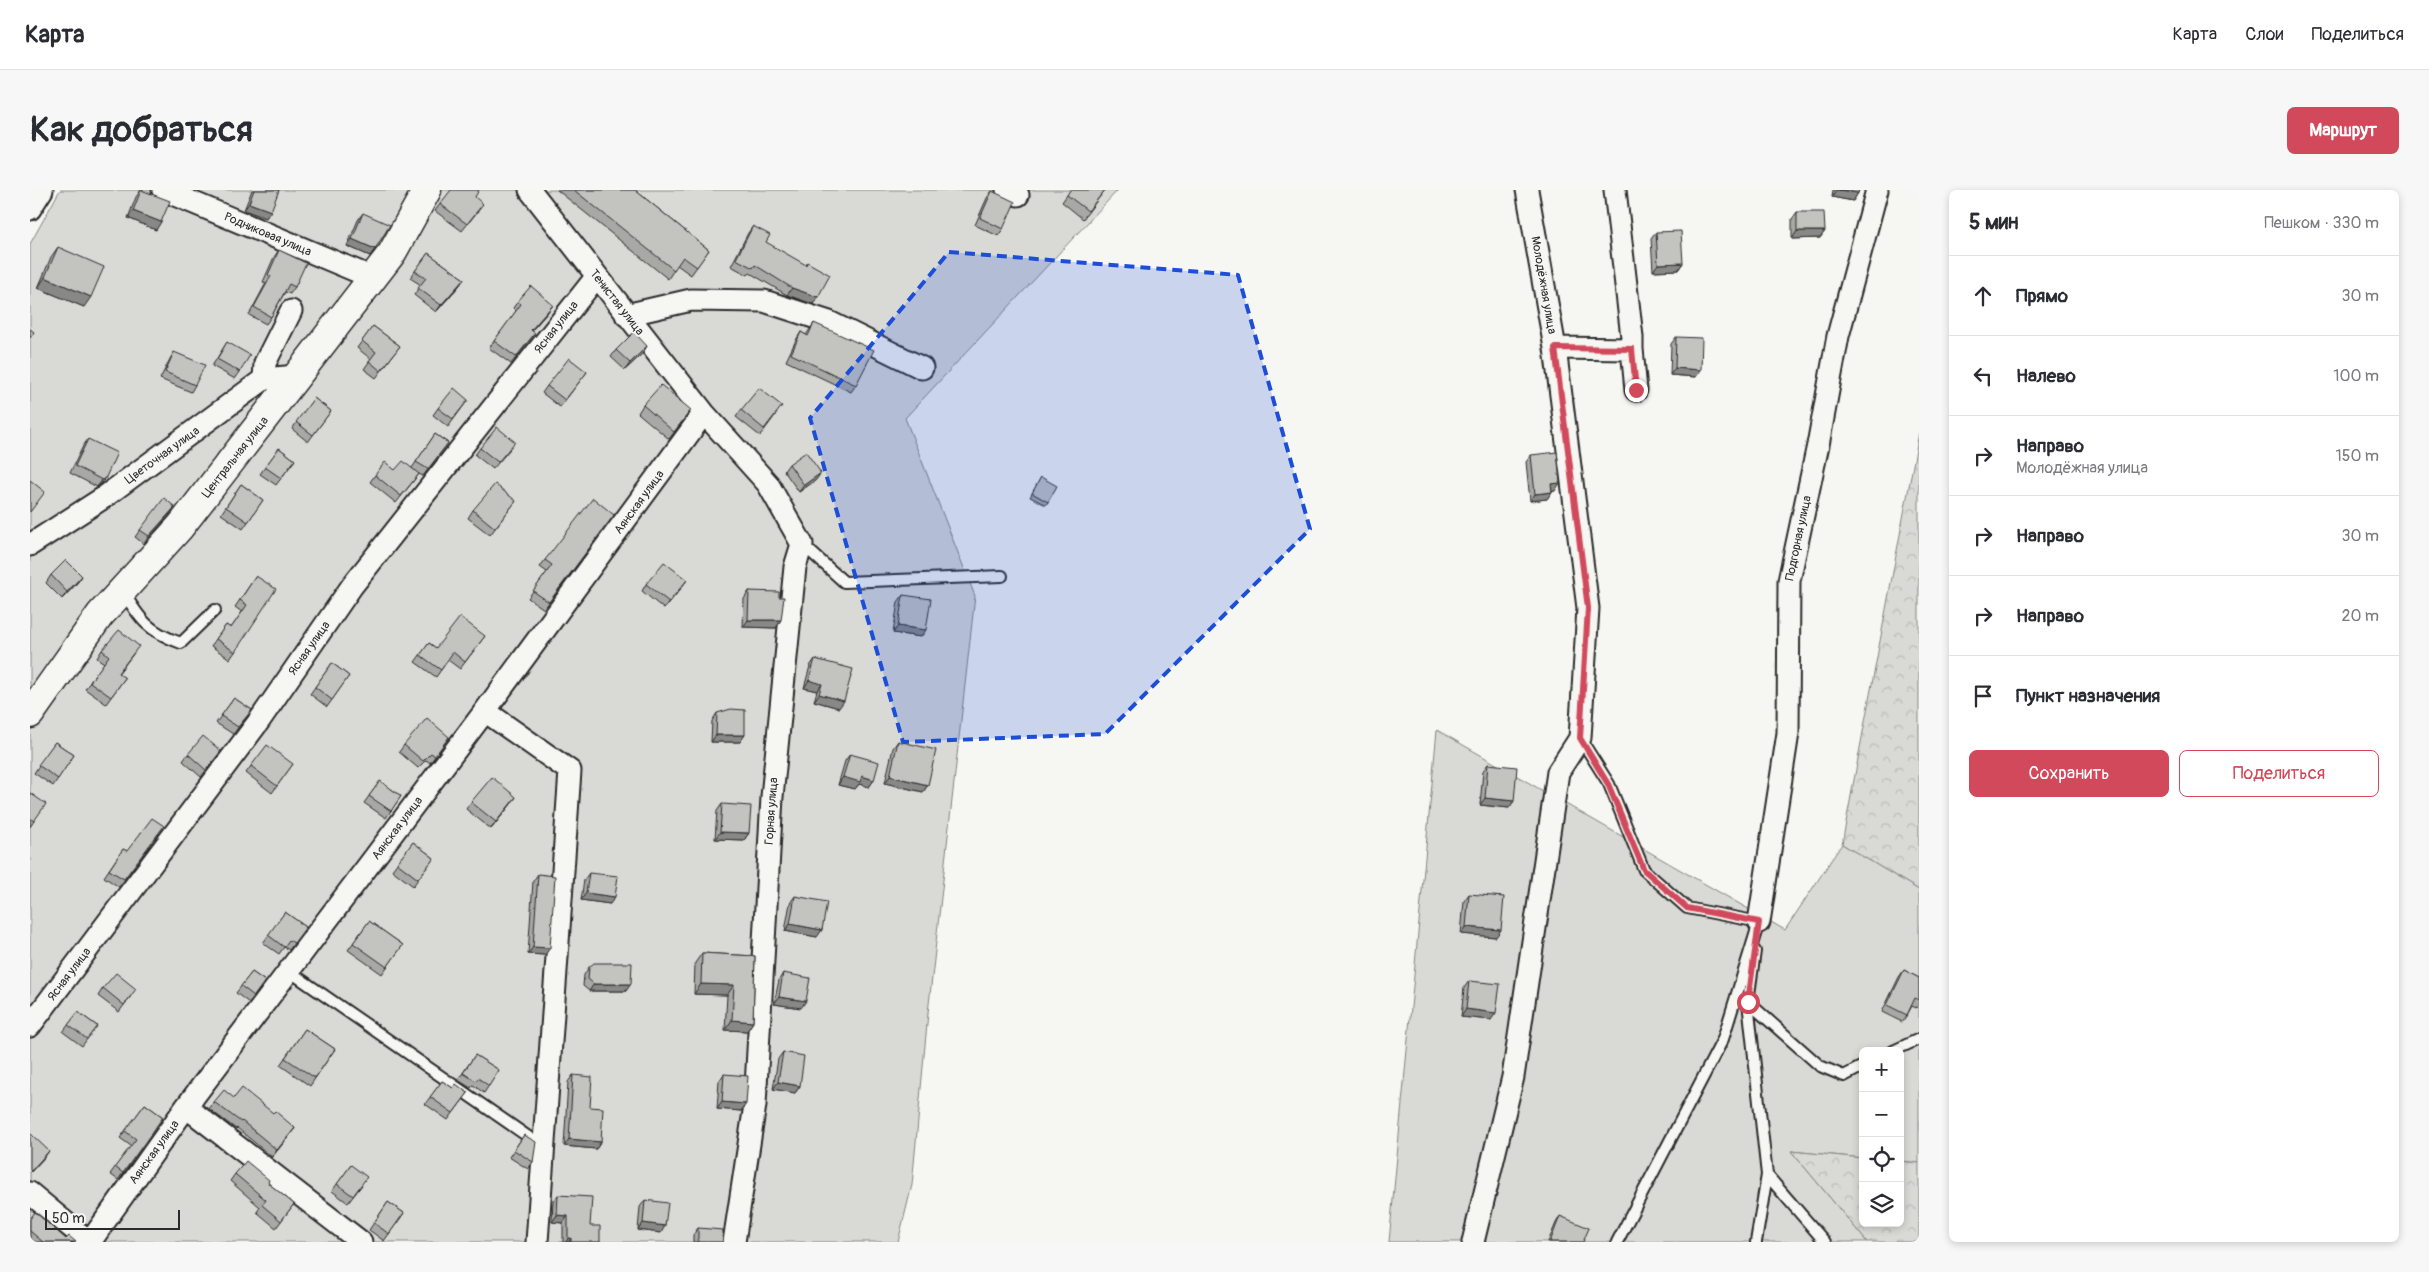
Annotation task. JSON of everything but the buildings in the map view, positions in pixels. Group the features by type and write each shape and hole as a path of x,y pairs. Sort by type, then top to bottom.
{"main road":[{"name":"Центральная улица","path":"30,714 100,615 180,526 392,253 427,190"}],"street":[{"path":"30,210 42,190"},
{"name":"Родниковая улица","path":"164,190 373,278"},
{"name":"Тенистая улица","path":"530,190 704,413"},
{"name":"Молодёжная улица","path":"1527,190 1555,348 1588,608 1580,738"},
{"path":"1615,190 1632,337 1636,390"},
{"name":"Подгорная улица","path":"1759,922 1788,733 1789,581 1818,445 1838,336 1877,190"},
{"name":"Ясная улица","path":"30,1026 260,721 352,586 597,276"},
{"path":"626,315 690,300 764,301 828,322 922,368"},
{"path":"291,311 265,363 264,379 297,376"},
{"path":"1555,348 1632,349"},
{"name":"Цветочная улица","path":"30,545 103,498 264,379"},
{"path":"704,413 768,484 802,544"},
{"name":"Аянская улица","path":"89,1242 186,1107 485,711 704,413"},
{"name":"Горная улица","path":"734,1242 755,1105 772,797 795,567 802,544"},
{"path":"485,711 570,771 537,1242"},
{"path":"1473,1242 1513,1077 1558,772 1580,738"},
{"path":"186,1107 361,1242"},
{"path":"30,1193 89,1242"}],"lane":[{"path":"802,544 844,582 1002,576"},
{"path":"122,590 140,619 163,637 181,643 215,610"},
{"path":"1580,738 1608,784 1644,870 1687,908 1759,922"},
{"path":"1756,1242 1767,1175 1748,1002 1759,922"},
{"path":"1617,1242 1723,1039 1759,922"},
{"path":"289,971 544,1147"},
{"path":"1748,1002 1820,1066 1844,1076 1859,1068"},
{"path":"1902,1047 1919,1039"},
{"path":"1767,1175 1825,1242"}],"highlighted area":[{"path":"949,252 1238,275 1310,529 1105,734 903,742 810,418"}],"green space":[{"path":"60,190 1118,190 905,418 975,596 928,1013 912,1185 898,1242 30,1242 30,244"},
{"path":"1919,433 1919,890 1842,844"},
{"path":"1437,730 1785,930 1842,844 1919,890 1919,1163 1904,1161 1904,1047 1859,1047 1859,1158 1791,1151 1867,1242 1389,1242"},
{"path":"1791,1151 1859,1158 1859,1227 1904,1227 1904,1161 1919,1163 1919,1242 1867,1242"}],"route":[{"path":"1636,390 1632,349 1555,348 1588,608 1580,738 1608,784 1644,870 1687,908 1759,922 1748,1002"}]}
